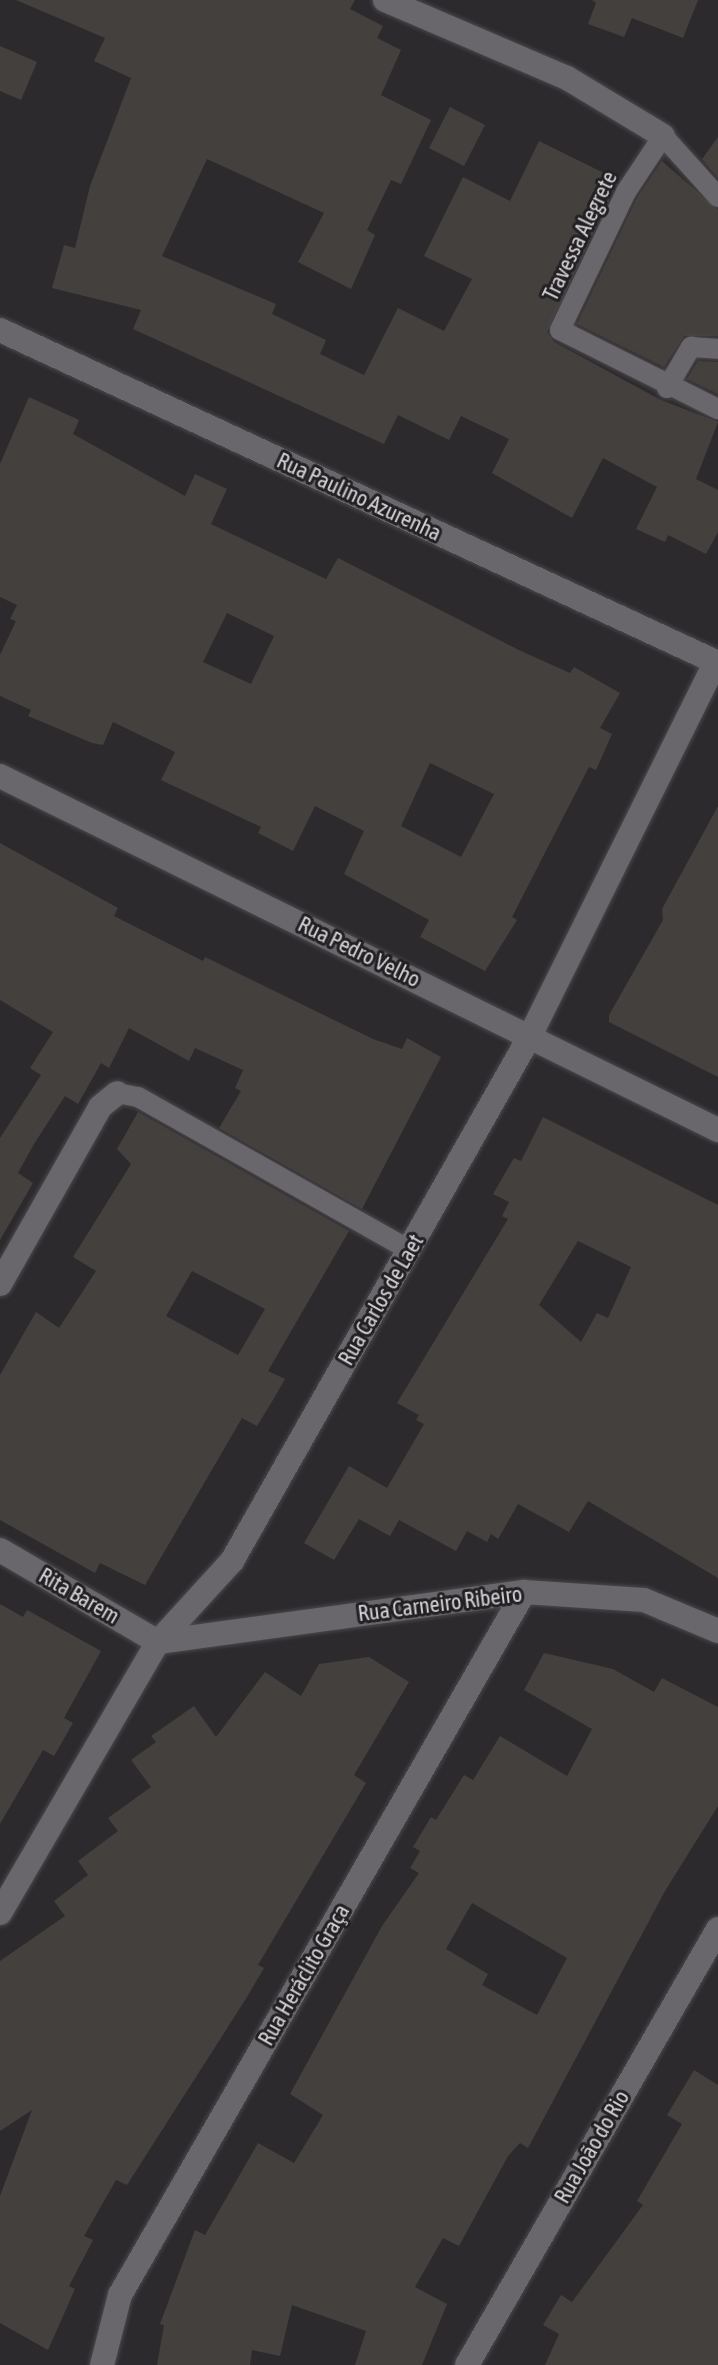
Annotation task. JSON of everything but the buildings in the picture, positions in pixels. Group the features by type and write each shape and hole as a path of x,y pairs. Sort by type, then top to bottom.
{"street":[{"path":"385,0 567,78 663,136"},
{"name":"Rua Paulino Azurenha","path":"0,330 717,662"},
{"name":"Rua Carlos de Laet","path":"0,1913 158,1642 232,1561 530,1036 717,662"},
{"name":"Rua Pedro Velho","path":"0,776 718,1130"},
{"path":"0,1284 100,1107 117,1093"},
{"name":"Rita Barem","path":"0,1550 158,1642"},
{"name":"Rua Carneiro Ribeiro","path":"158,1642 524,1592 644,1600 718,1631"},
{"name":"Rua Heráclito Graça","path":"102,2365 120,2295 524,1592"},
{"name":"Rua João do Rio","path":"467,2365 718,1929"}],"lane":[{"path":"663,136 718,197"},
{"name":"Travessa Alegrete","path":"663,136 626,192 560,330 667,388 718,409"},
{"path":"667,388 691,347 718,349"},
{"path":"117,1093 138,1097 409,1250"}]}
